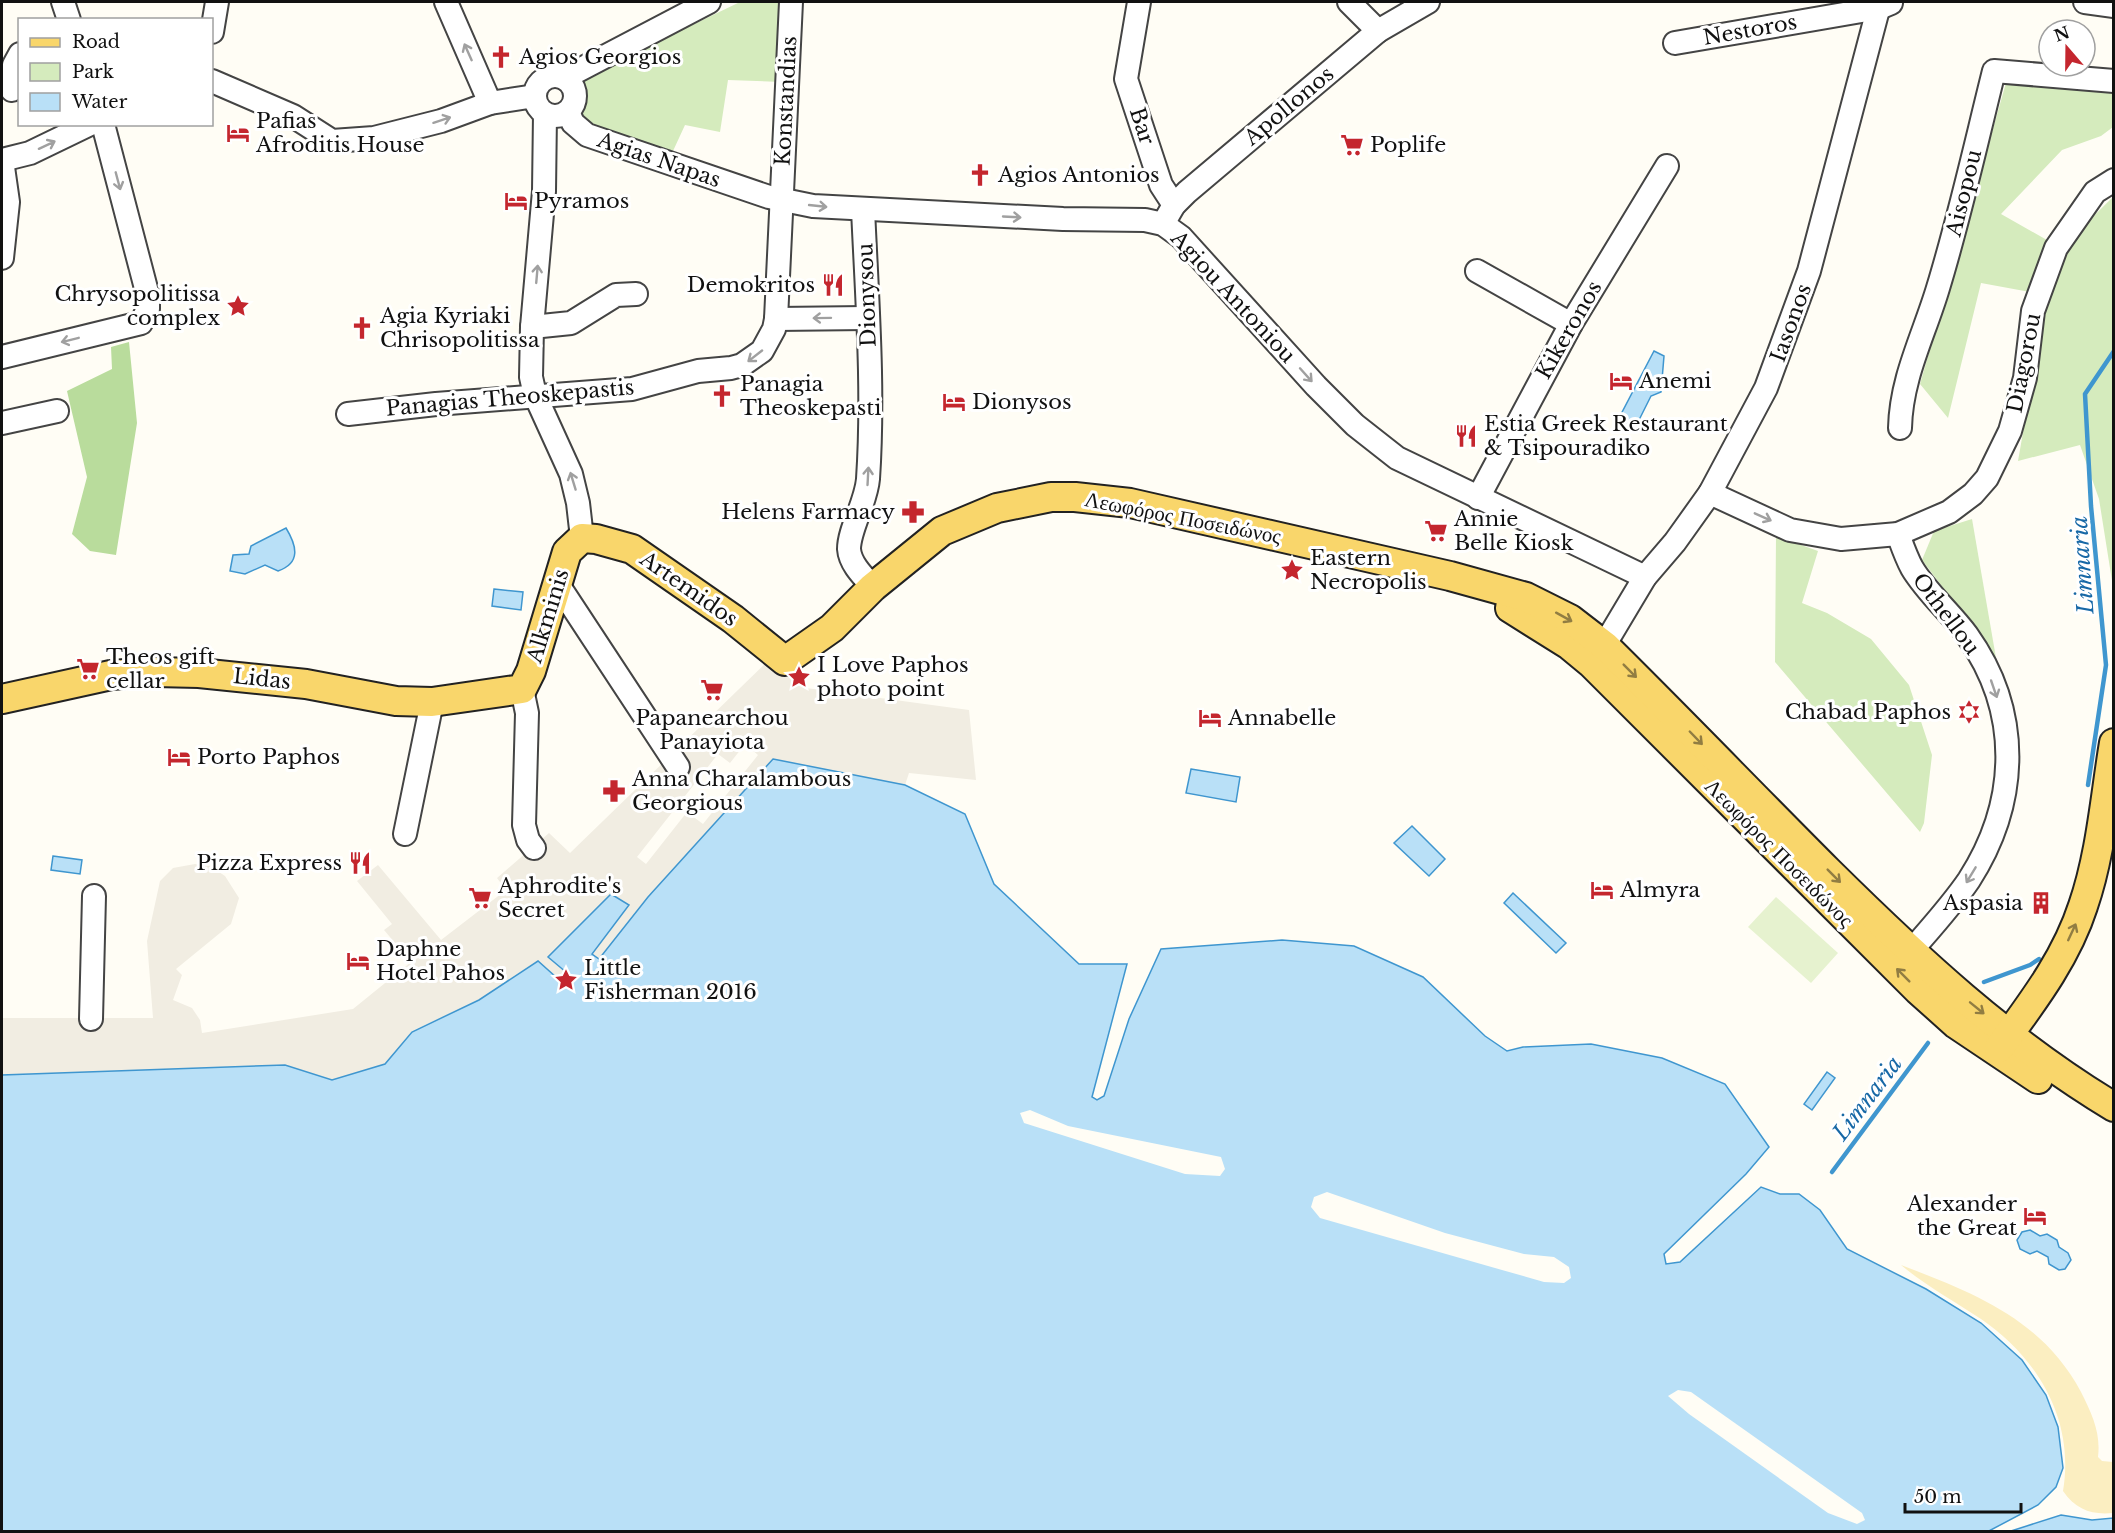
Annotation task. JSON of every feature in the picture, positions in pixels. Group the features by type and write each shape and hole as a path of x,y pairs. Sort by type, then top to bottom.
{"main road":[{"name":"Λεωφόρος Ποσειδώνος","path":"785,661 832,628 873,587 942,531 997,508 1051,497 1076,497 1130,503 1450,576 1526,597 1570,619 1593,650 1918,990 1956,1024 2067,1079 2114,1107"},
{"name":"Alkminis","path":"522,689 531,671 567,552 582,538"},
{"name":"Artemidos","path":"582,538 596,539 632,549 733,620 785,661"},
{"name":"Λεωφόρος Ποσειδώνος","path":"1593,650 1911,951 2011,1050 2114,1125"},
{"name":"Lidas","path":"2,699 111,675 164,672 306,684 396,700 432,702 522,689"},
{"path":"2011,1050 2057,964 2083,906 2100,831 2114,743"},
{"path":"2011,1050 2073,972 2096,927 2114,843"}],"street":[{"path":"213,28 218,2"},
{"path":"446,2 490,103"},
{"path":"582,538 578,503 571,474 535,395 531,377 532,327 550,107 542,81 550,77 564,78 709,2"},
{"name":"Konstandias","path":"770,197 791,2"},
{"name":"Bar","path":"1139,2 1126,79 1161,185 1168,214"},
{"path":"1349,2 1378,31"},
{"name":"Apollonos","path":"1168,214 1378,31 1428,2"},
{"path":"2085,2 2114,6"},
{"name":"Nestoros","path":"1675,43 1885,4"},
{"name":"Iasonos","path":"1593,650 1645,577 1675,542 1710,493 1748,424 1781,354 1809,271 1885,4"},
{"path":"15,80 14,65 18,58"},
{"name":"Aisopou","path":"1900,428 1900,408 1907,375 1938,290 1995,71 2114,81"},
{"path":"213,81 293,116 332,141 374,138 441,121 490,103 550,107 573,106 575,93 571,84 564,78"},
{"name":"Agias Napas","path":"550,107 587,135 770,197"},
{"path":"2,258 8,202 2,160 30,153 86,126"},
{"path":"2,357 141,322 148,309 148,296 104,126"},
{"name":"Kikeronos","path":"1478,498 1571,324 1667,166"},
{"name":"Diagorou","path":"1710,493 1790,530 1815,537 1841,539 1898,534 1949,512 1973,494 1986,478 2010,431 2025,378 2033,311 2056,248 2095,192 2114,180"},
{"name":"Agiou Antoniou","path":"770,197 863,209 1144,220 1168,214 1228,289 1355,425 1397,458 1645,577"},
{"name":"Panagias Theoskepastis","path":"348,414 535,395 632,389 678,376 742,365 762,351 774,329 776,319 770,197"},
{"name":"Dionysou","path":"863,209 870,394 868,478 864,503 849,550 852,560 873,587"},
{"path":"1477,271 1571,324"},
{"path":"532,327 571,323 616,295 629,292 636,294"},
{"path":"776,319 867,318"},
{"path":"2,423 57,411"},
{"name":"Othellou","path":"1898,534 1911,566 1967,636 1990,675 2002,712 2008,768 2001,814 1987,847 1968,880 1911,951"},
{"path":"557,582 678,767"},
{"name":"Alkminis","path":"522,689 527,712 524,825 528,840 534,848"},
{"path":"405,834 432,702"},
{"path":"91,1018 94,896"}],"green space":[{"path":"740,2 779,2 782,82 728,80 720,132 685,125 673,151 581,124 582,78"},
{"path":"2008,76 2103,93 2113,90 2113,127 2101,136 2062,150 2001,214 2061,248 2113,197 2113,587 2099,499 2080,445 2018,461 2047,295 1981,283 1948,418 1920,384"},
{"path":"129,342 137,423 116,555 90,551 72,534 87,477 67,391 112,369 111,347"},
{"path":"1972,519 1996,658 1922,560 1934,531"},
{"path":"1776,536 1818,551 1802,603 1827,613 1871,639 1909,685 1932,755 1924,823 1920,832 1775,662"},
{"path":"1776,897 1838,953 1811,983 1748,927"}],"sand":[{"path":"1901,1265 1980,1298 2026,1327 2047,1345 2081,1392 2092,1416 2097,1432 2098,1457 2102,1461 2113,1462 2113,1513 2085,1510 2073,1503 2063,1491 2065,1465 2063,1440 2057,1416 2048,1393 2020,1352 1981,1319 1930,1287"}],"shaded area":[{"path":"769,660 806,688 969,710 976,780 909,773 905,785 773,759 648,897 599,959 592,954 629,905 564,942 549,957 573,978 566,986 538,962 479,1000 412,1031 385,1064 332,1080 285,1065 2,1075 2,1018 153,1018 147,941 160,881 173,868 195,864 210,866 225,876 239,898 231,924 176,969 182,975 173,1000 192,1008 200,1020 202,1033 353,1009 411,962 384,930 392,924 357,881 378,865 441,940 506,890 497,878 549,833 570,853","holes":["745,744 758,755 703,824 687,812 646,864 637,857 718,754 730,763"]}],"water":[{"path":"1654,351 1664,356 1661,392 1651,396 1635,428 1619,418"},
{"path":"286,528 293,541 295,553 294,559 285,568 278,571 265,565 245,574 230,571 233,555 249,554 251,546"},
{"path":"494,589 523,592 521,610 492,606"},
{"path":"773,759 905,785 965,814 994,884 1079,964 1127,964 1092,1097 1097,1100 1104,1096 1129,1019 1161,949 1282,940 1354,946 1423,977 1485,1036 1507,1051 1523,1047 1591,1044 1662,1058 1725,1084 1769,1147 1746,1174 1664,1254 1666,1264 1680,1262 1761,1187 1780,1194 1799,1194 1820,1210 1847,1249 1926,1289 1981,1323 2022,1360 2046,1395 2058,1427 2063,1468 2056,1487 2038,1505 1987,1532 2,1532 2,1075 285,1065 332,1080 385,1064 412,1032 479,1000 538,961 566,986 573,978 548,957 611,894 629,905 592,954 599,959 648,897"},
{"path":"1191,769 1240,777 1236,802 1186,793"},
{"path":"1412,826 1445,859 1429,876 1394,843"},
{"path":"53,856 82,860 80,874 51,870"},
{"path":"1513,893 1566,943 1556,953 1504,903"},
{"path":"1827,1072 1835,1078 1812,1110 1804,1104"},
{"path":"2030,1230 2040,1236 2047,1234 2057,1240 2059,1247 2068,1253 2071,1260 2065,1269 2059,1270 2049,1264 2048,1257 2037,1251 2030,1254 2020,1249 2017,1240 2022,1232"},
{"path":"2061,1515 2092,1520 2113,1518 2113,1531 2011,1531"}],"pier":[{"path":"1030,1110 1068,1126 1221,1157 1225,1169 1220,1176 1185,1174 1024,1123 1020,1113"},
{"path":"1327,1192 1445,1233 1524,1254 1554,1257 1569,1267 1571,1278 1564,1283 1544,1282 1320,1218 1311,1207 1314,1197"},
{"path":"1678,1390 1691,1392 1862,1513 1865,1520 1857,1524 1828,1513 1689,1414 1668,1396"}],"waterway":[{"name":"Limnaria","path":"2088,785 2106,665 2091,506 2085,394 2114,351"},
{"name":"Limnaria","path":"1984,982 2030,965 2039,959"},
{"name":"Limnaria","path":"1832,1172 1928,1043"}],"place":[{"name":"Agios Georgios","path":"501,57"},
{"name":"Pafias Afroditis House","path":"238,133"},
{"name":"Poplife","path":"1352,145"},
{"name":"Agios Antonios","path":"980,175"},
{"name":"Pyramos","path":"516,201"},
{"name":"Demokritos","path":"833,285"},
{"name":"Chrysopolitissa complex","path":"238,306"},
{"name":"Agia Kyriaki Chrisopolitissa","path":"362,328"},
{"name":"Anemi","path":"1621,381"},
{"name":"Panagia Theoskepasti","path":"722,396"},
{"name":"Dionysos","path":"954,402"},
{"name":"Estia Greek Restaurant & Tsipouradiko","path":"1466,436"},
{"name":"Helens Farmacy","path":"913,512"},
{"name":"Annie Belle Kiosk","path":"1436,531"},
{"name":"Eastern Necropolis","path":"1292,570"},
{"name":"Theos gift cellar","path":"88,669"},
{"name":"I Love Paphos photo point","path":"799,677"},
{"name":"Papanearchou Panayiota","path":"712,690"},
{"name":"Chabad Paphos","path":"1969,712"},
{"name":"Annabelle","path":"1210,718"},
{"name":"Porto Paphos","path":"179,757"},
{"name":"Anna Charalambous Georgious","path":"614,791"},
{"name":"Pizza Express","path":"360,863"},
{"name":"Almyra","path":"1602,890"},
{"name":"Aphrodite's Secret","path":"480,898"},
{"name":"Aspasia","path":"2041,903"},
{"name":"Daphne Hotel Pahos","path":"358,961"},
{"name":"Little Fisherman 2016","path":"566,980"},
{"name":"Alexander the Great","path":"2035,1216"}]}
